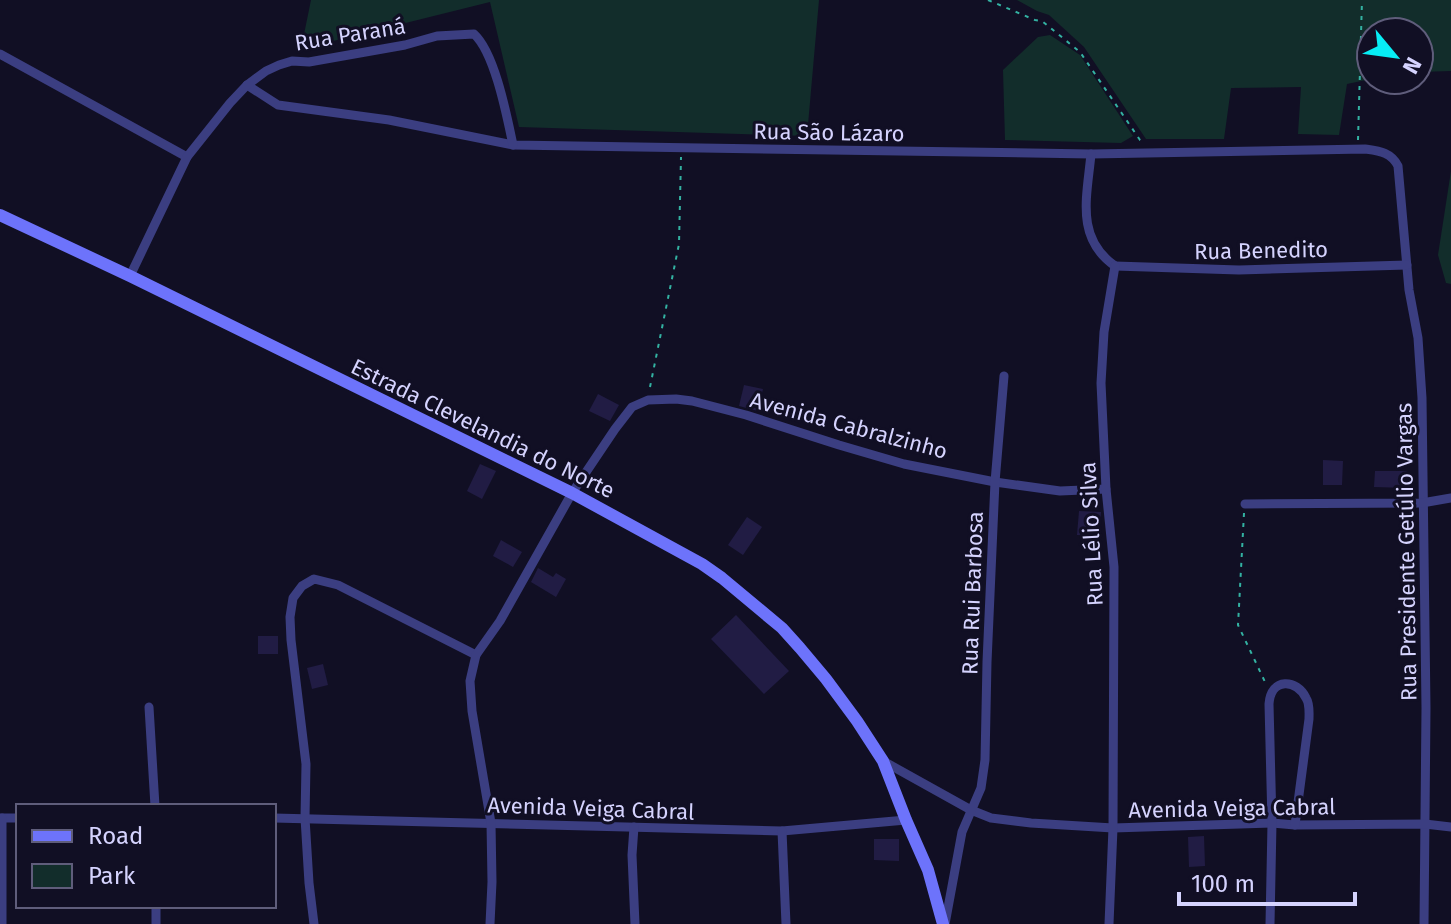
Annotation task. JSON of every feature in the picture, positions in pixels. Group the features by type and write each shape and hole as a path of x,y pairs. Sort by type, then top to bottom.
{"street":[{"name":"Rua Paraná","path":"130,276 187,157 247,85 279,65 395,48 437,36 474,34 481,41 495,76 513,145"},
{"path":"0,54 187,157"},
{"name":"Rua São Lázaro","path":"247,85 278,105 389,120 513,145 1091,154 1358,149 1391,156 1398,166 1398,181"},
{"path":"1091,154 1088,232 1095,248 1115,266"},
{"name":"Rua Presidente Getúlio Vargas","path":"1398,181 1409,290 1418,338 1422,398 1426,708 1424,924"},
{"name":"Estrada Clevelandia do Norte","path":"0,215 572,493 702,564 782,628 857,721 883,761 928,870 944,924"},
{"name":"Rua Benedito","path":"1115,266 1239,270 1407,265"},
{"name":"Rua Lélio Silva","path":"1109,924 1113,828 1114,567 1106,489 1101,383 1102,348 1115,266"},
{"name":"Rua Rui Barbosa","path":"944,924 962,832 981,788 985,760 995,482 1004,376"},
{"name":"Avenida Cabralzinho","path":"572,493 632,407 648,400 676,399 746,415 904,464 1060,491 1106,489"},
{"path":"490,924 491,823 472,711 470,681 476,655 500,621 572,493"},
{"path":"1245,504 1422,503 1451,498"},
{"path":"314,924 305,818 306,764 290,617 293,598 302,586 314,579 338,585 476,655"},
{"path":"1270,924 1272,823 1269,704 1270,692 1281,684 1291,685 1304,694 1309,706 1295,825"},
{"path":"149,707 155,804"},
{"name":"Avenida Veiga Cabral","path":"883,761 971,810 1008,821 1113,828 1272,823 1425,824 1451,827"},
{"path":"1,818 2,924"},
{"name":"Avenida Veiga Cabral","path":"276,818 782,831 906,820"},
{"path":"634,827 635,924"},
{"path":"782,831 786,924"}],"path":[{"path":"988,0 1042,21 1080,52 1140,140 1161,152"},
{"path":"1358,149 1362,0"},
{"path":"648,400 679,244 681,148"},
{"path":"1245,504 1238,625 1270,692"}],"green space":[{"path":"311,0 819,0 807,136 519,127 490,2 301,49"},
{"path":"1017,0 1451,0 1451,71 1435,72 1435,16 1355,16 1355,82 1347,84 1339,135 1298,134 1301,87 1231,88 1224,139 1146,139 1084,47 1049,15"},
{"path":"1050,35 1080,55 1133,136 1121,143 1005,140 1003,70 1038,37"},
{"path":"1451,171 1451,284 1446,283 1438,255"}],"building":[{"path":"744,385 763,389 758,411 739,406"},
{"path":"598,394 619,405 610,421 589,411"},
{"path":"1323,460 1343,461 1342,485 1323,485"},
{"path":"480,464 496,471 482,499 467,491"},
{"path":"1375,471 1407,471 1407,488 1374,487"},
{"path":"1079,511 1101,512 1099,536 1077,535"},
{"path":"747,517 762,527 743,555 728,545"},
{"path":"501,540 522,552 513,567 493,556"},
{"path":"538,568 553,577 556,573 566,579 556,597 531,582"},
{"path":"736,615 789,671 764,694 711,639"},
{"path":"258,636 278,636 278,654 258,654"},
{"path":"323,664 328,685 312,689 307,668"},
{"path":"1204,836 1205,866 1189,867 1188,837"},
{"path":"874,839 899,839 899,861 874,860"}]}
